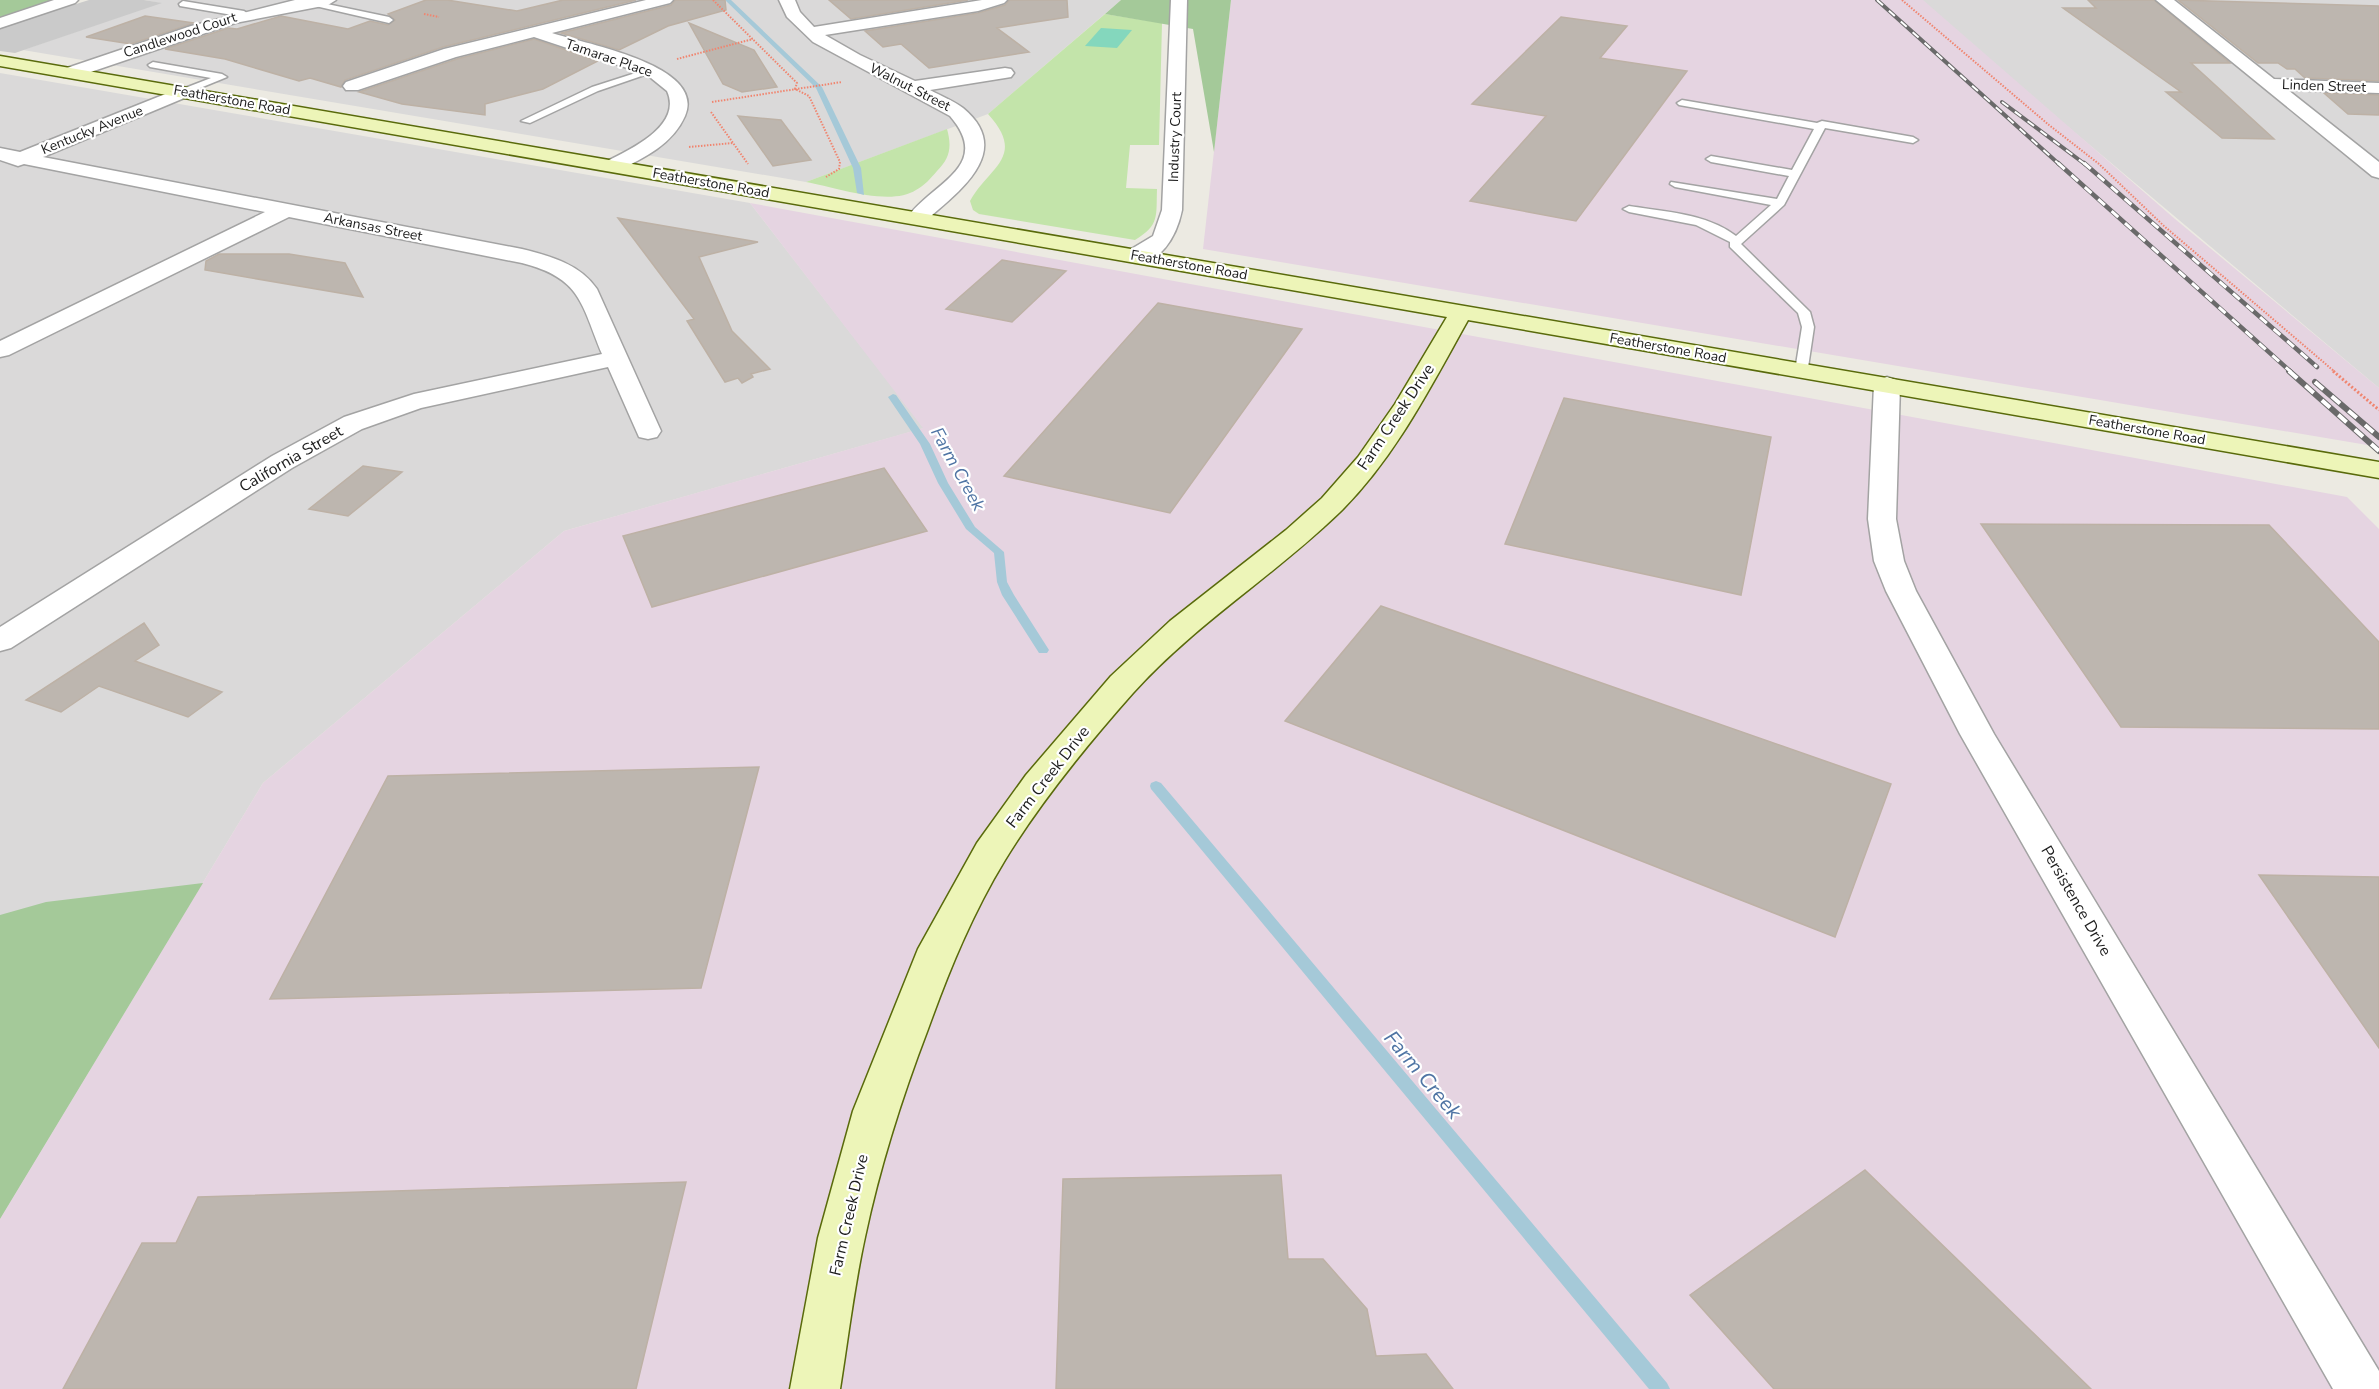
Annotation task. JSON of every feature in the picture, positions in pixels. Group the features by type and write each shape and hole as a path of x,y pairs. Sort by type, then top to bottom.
{"street":[{"path":"0,23 70,0"},
{"name":"Tamarac Place","path":"352,86 419,62 665,0"},
{"name":"Walnut Street","path":"787,0 796,19 812,32 865,64 913,87 956,112 968,122 975,133 977,145 974,158 966,171 917,218"},
{"path":"812,32 978,6 999,0"},
{"name":"Industry Court","path":"1136,256 1158,246 1166,237 1172,210 1179,0"},
{"path":"2164,0 2379,172"},
{"name":"Candlewood Court","path":"70,73 217,21 320,1"},
{"name":"Tamarac Place","path":"535,32 651,70 671,84 679,95 680,106 668,130 653,143 612,166"},
{"name":"Featherstone Road","path":"0,61 2379,470"},
{"path":"913,87 1005,73"},
{"name":"Linden Street","path":"2268,84 2379,88"},
{"name":"Kentucky Avenue","path":"0,167 11,156 183,92"},
{"name":"Arkansas Street","path":"11,156 522,256 555,265 573,276 586,289 648,431"},
{"path":"0,350 286,210"},
{"name":"Farm Creek Drive","path":"815,1389 841,1238 875,1112 938,949 990,853 1038,784 1123,684 1181,628 1332,504 1368,463 1408,404 1461,312"},
{"name":"California Street","path":"0,641 282,462 353,423 414,402 616,358"},
{"name":"Persistence Drive","path":"1887,385 1882,519 1889,561 1901,591 1977,734 2361,1389"}],"lane":[{"path":"320,1 389,20"},
{"path":"183,4 244,14"},
{"path":"153,65 222,77 183,92"},
{"path":"526,121 594,89 651,70"},
{"path":"1682,103 1820,127"},
{"path":"1802,371 1808,327 1804,312 1734,244 1780,203 1822,124 1913,140"},
{"path":"1711,159 1795,174"},
{"path":"1675,184 1780,203"},
{"path":"1629,209 1702,223 1727,233 1737,242"}],"path":[{"path":"713,0 796,81 795,89"},
{"path":"1902,0 2062,136 2099,164 2164,226 2379,410"},
{"path":"424,14 439,17"},
{"path":"677,61 674,59 753,39"},
{"path":"712,102 835,83"},
{"path":"795,89 809,96 840,162 839,169 824,177"},
{"path":"711,112 753,170"},
{"path":"685,147 733,143"}],"shaded area":[{"path":"89,0 144,0 162,3 15,53 0,51 0,28"},
{"path":"144,0 1121,0 988,114 806,182 23,50 160,3"},
{"path":"1231,0 1923,0 2175,219 2379,388 2379,447 1203,249"},
{"path":"1917,0 2379,0 2379,388"},
{"path":"0,73 750,203 924,428 564,531 263,783 0,1219"},
{"path":"750,203 2347,497 2379,529 2379,1389 0,1389 0,1219 263,783 564,531 923,428"}],"green space":[{"path":"0,0 56,0 0,19"},
{"path":"1121,0 1231,0 1214,152 1193,29 1105,14"},
{"path":"1105,14 1162,23 1159,145 1130,145 1126,188 1157,189 1153,224 1149,230 1135,240 979,214 973,210 970,201 1001,161 1004,151 1004,141 999,129 988,114"},
{"path":"1101,28 1132,30 1117,48 1085,46"},
{"path":"947,129 949,147 945,161 925,184 905,195 877,196 806,182"},
{"path":"203,883 0,1219 0,915 46,902"}],"building":[{"path":"426,0 447,0 517,11 563,0 636,0 443,47 345,80 341,87 310,78 299,81 225,59 165,49 228,28 237,29 281,16 348,29 370,21 388,25 395,20 388,14"},
{"path":"675,0 725,0 726,10 668,26 619,50 561,33 671,5"},
{"path":"829,0 968,0 851,19"},
{"path":"1009,0 1067,0 1068,17 997,28 1029,52 929,68 901,44 883,47 865,31 978,13 1005,5"},
{"path":"2088,0 2154,0 2230,63 2191,63 2274,139 2222,138 2166,92 2181,92 2063,8 2096,8"},
{"path":"2178,0 2379,6 2379,81 2305,78 2295,69 2287,69 2278,63 2258,63"},
{"path":"145,16 194,23 131,44 86,37"},
{"path":"1561,17 1627,26 1600,58 1687,71 1576,221 1470,201 1546,116 1472,104"},
{"path":"689,23 754,50 777,87 742,92 723,84"},
{"path":"534,39 598,61 543,89 485,104 485,115 402,104 359,92 457,59"},
{"path":"2324,93 2379,95 2379,115 2348,114"},
{"path":"738,116 781,120 811,160 773,166"},
{"path":"618,218 758,242 699,257 732,331 770,369 751,374 753,377 742,383 738,378 725,382 687,321 694,319"},
{"path":"219,254 289,254 345,263 363,297 205,270 206,261"},
{"path":"1002,260 1066,271 1012,322 946,309"},
{"path":"1158,303 1302,329 1170,513 1004,476"},
{"path":"1564,398 1771,437 1741,595 1505,544"},
{"path":"363,466 402,472 348,516 309,509"},
{"path":"884,468 927,531 652,607 623,536"},
{"path":"1981,524 2269,525 2379,642 2379,729 2121,727"},
{"path":"1381,606 1891,784 1835,937 1285,721"},
{"path":"144,623 159,645 135,661 222,692 188,717 99,686 61,712 26,700"},
{"path":"759,767 701,988 270,999 388,776"},
{"path":"2259,875 2379,877 2379,1048"},
{"path":"1865,1170 2091,1389 1774,1389 1690,1295"},
{"path":"1281,1175 1288,1259 1323,1259 1367,1309 1376,1356 1426,1354 1453,1389 1056,1389 1063,1179"},
{"path":"686,1182 636,1389 63,1389 142,1243 176,1243 198,1197"}],"waterway":[{"name":"Farm Creek","path":"728,0 819,87 857,168 861,193"},
{"name":"Farm Creek","path":"893,397 925,444 943,483 971,529 999,552 1002,582 1043,650"},
{"name":"Farm Creek","path":"1156,786 1661,1389"}],"railway":[{"path":"1877,0 2060,165"},
{"path":"2002,102 2086,165"},
{"path":"2058,163 2291,372"},
{"path":"2084,163 2317,367"},
{"path":"2289,371 2379,451"},
{"path":"2315,382 2379,437"}]}
